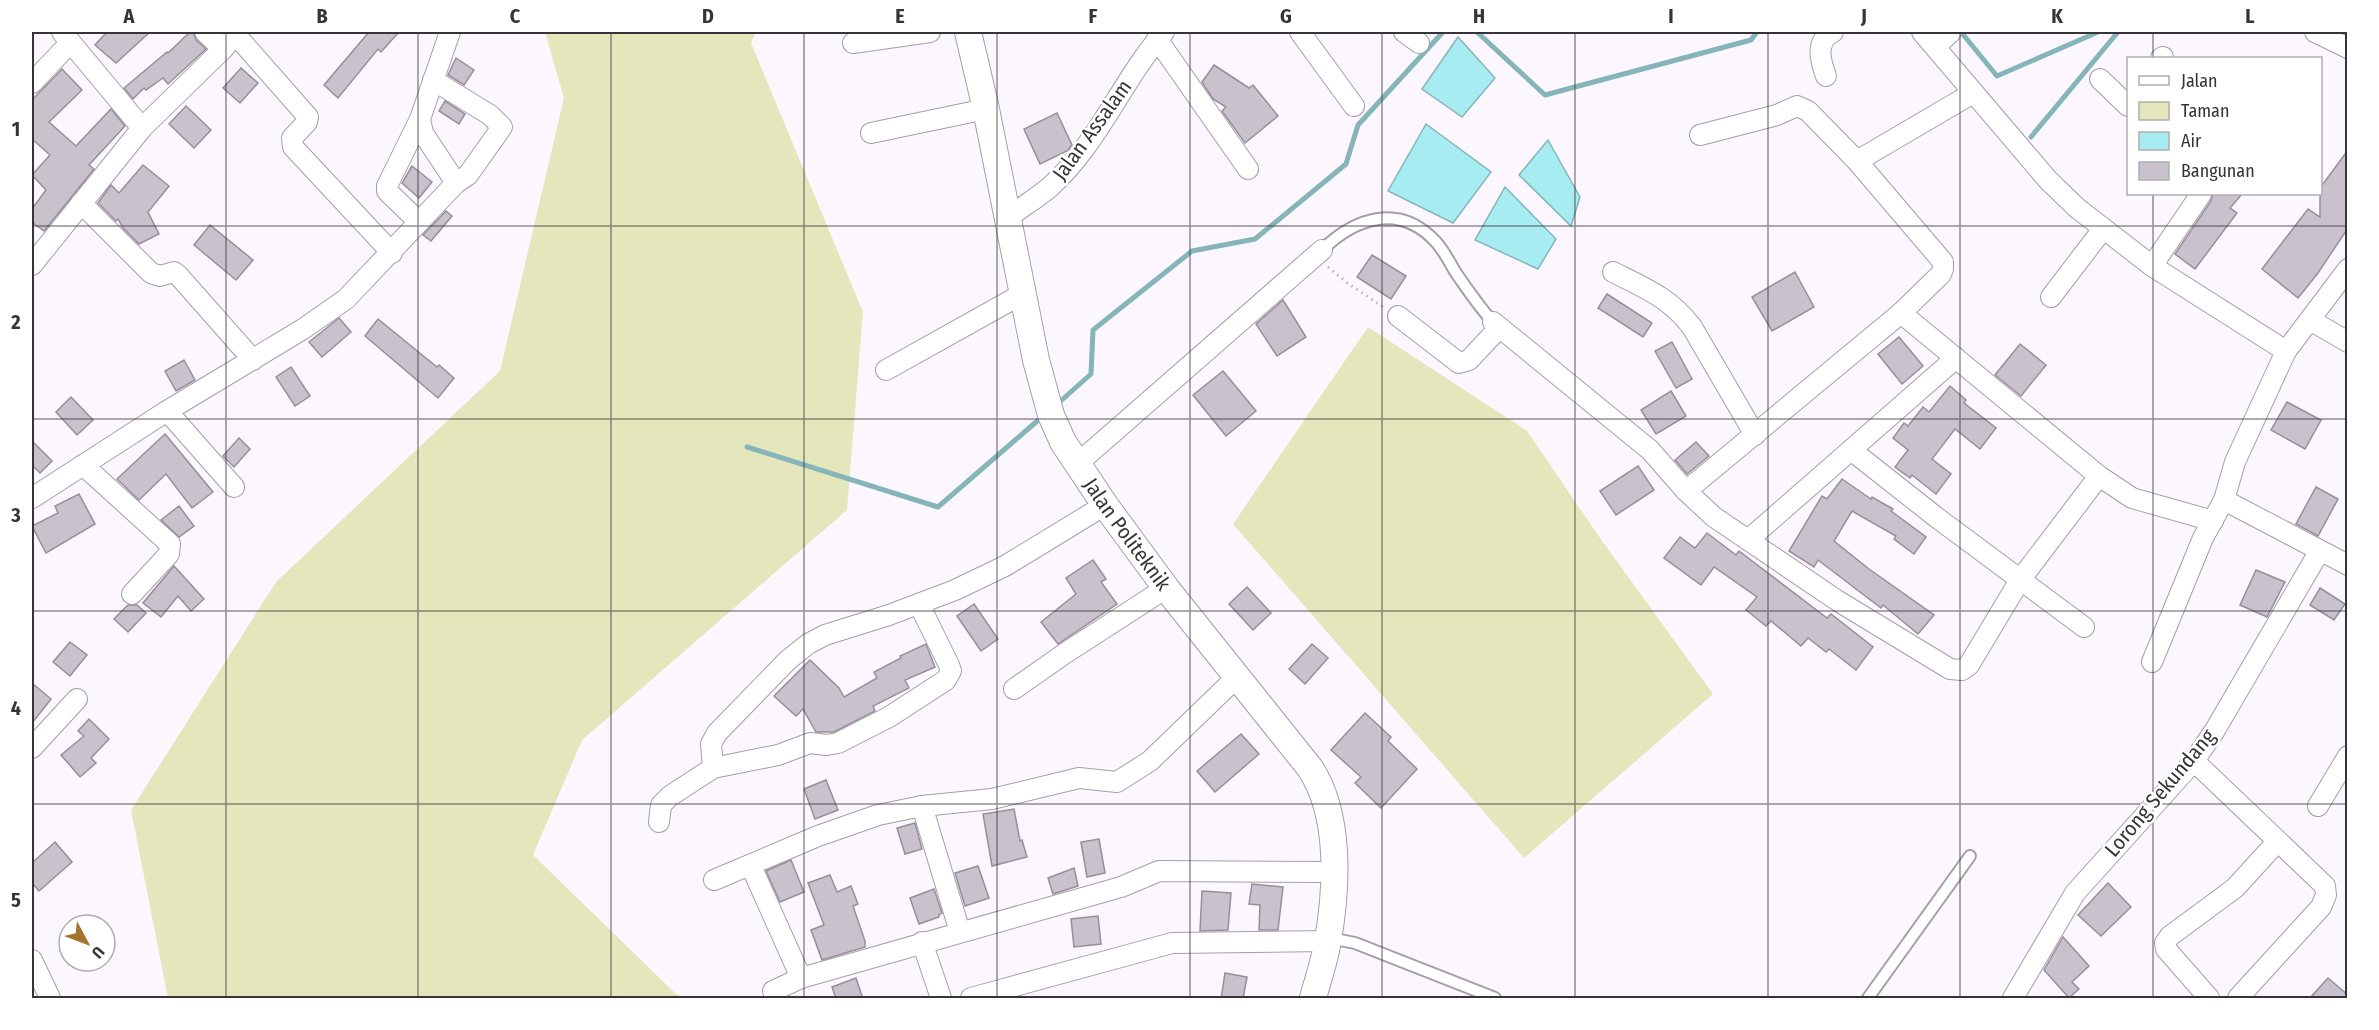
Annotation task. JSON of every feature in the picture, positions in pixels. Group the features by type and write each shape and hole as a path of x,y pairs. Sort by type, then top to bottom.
{"street":[{"path":"205,32 223,50"},
{"path":"419,222 391,196 387,186 420,119 450,32"},
{"path":"853,44 930,32"},
{"name":"Jalan Politeknik","path":"968,32 1009,217 1036,360 1049,411 1063,442 1105,505 1166,588 1319,781 1332,834 1334,872 1328,941 1313,999"},
{"path":"1826,76 1820,48 1823,39 1833,32"},
{"path":"1922,32 1944,38 1973,93 2048,180 2077,208 2152,266 2286,351"},
{"path":"2315,32 2348,48"},
{"path":"32,266 142,128 223,50 237,33 308,117 307,122 292,138 293,147 392,253"},
{"path":"1307,34 1354,106"},
{"path":"1161,35 1248,169"},
{"name":"Jalan Assalam","path":"1009,217 1050,186 1074,160 1161,35"},
{"path":"32,82 66,37 142,128"},
{"path":"2100,79 2127,100"},
{"path":"32,498 167,411 254,360 346,299 456,183 468,175 502,127 490,115 433,80"},
{"path":"1857,161 1973,93"},
{"path":"1686,491 1901,313 1941,274 1943,269 1942,262 1857,161 1823,125 1800,106 1700,135"},
{"path":"871,133 986,109"},
{"path":"420,119 423,133 456,183"},
{"path":"2152,266 2200,195"},
{"path":"81,203 151,273 160,276 174,272 178,274 254,360"},
{"path":"2051,297 2103,229"},
{"path":"1077,464 1318,253"},
{"path":"2152,662 2203,538 2224,500 2235,462 2286,351 2348,269"},
{"path":"1613,272 1661,297 1680,311 1692,327 1755,435"},
{"path":"886,370 1024,293"},
{"path":"1901,313 2099,476 2132,498 2212,521"},
{"path":"1398,316 1459,363 1469,360 1496,325 1650,450 1686,491 1714,517 1838,601 1950,669 1962,670 1969,665 2020,580 2099,476"},
{"path":"2310,320 2348,342"},
{"path":"1748,540 1956,358"},
{"path":"167,411 234,487"},
{"path":"1851,450 2084,627"},
{"path":"83,465 170,544 169,554 132,594"},
{"path":"2224,500 2319,552 2348,565"},
{"path":"713,768 711,744 717,733 788,660 808,644 825,635 919,604 1005,566 1105,505"},
{"name":"Lorong Sekundang","path":"2013,999 2075,893 2194,761 2215,730 2319,552"},
{"path":"1014,689 1166,588"},
{"path":"659,822 662,805 666,800 713,768 778,755 810,743 827,745 838,743 889,717 946,680 951,671 949,665 919,604"},
{"path":"714,880 818,836 868,819 922,806 992,799 1079,777 1117,782 1150,761 1237,677"},
{"path":"32,748 77,699"},
{"path":"2318,806 2348,756"},
{"path":"2194,761 2325,886 2326,895 2321,907 2238,999"},
{"path":"922,806 960,932"},
{"path":"2209,999 2166,949 2165,944 2170,936 2235,888 2277,842"},
{"path":"751,866 801,978"},
{"path":"773,991 801,978 1121,887 1159,871 1334,872"},
{"path":"971,999 1172,944 1328,941"},
{"path":"922,942 941,999"},
{"path":"32,960 50,999"}],"lane":[{"path":"1318,253 1332,240 1371,219 1397,219 1411,223 1437,243 1496,325"},
{"path":"1868,999 1970,856"},
{"path":"1328,941 1340,940 1354,943 1495,999"}],"path":[{"path":"1318,253 1346,282 1398,316"}],"green space":[{"path":"545,32 756,32 751,43 863,312 847,510 582,740 533,855 676,994 685,998 168,998 131,810 276,582 500,371 564,98"},
{"path":"1368,327 1527,431 1600,538 1713,694 1524,858 1233,524"}],"water":[{"path":"1458,37 1495,78 1462,117 1422,89"},
{"path":"1426,124 1491,172 1453,223 1388,191"},
{"path":"1548,140 1580,197 1571,226 1519,175"},
{"path":"1505,187 1556,239 1538,269 1475,240"}],"building":[{"path":"107,32 150,32 116,63 95,45"},
{"path":"190,32 193,32 196,40 206,49 168,84 163,78 146,90 144,88 133,99 124,88"},
{"path":"369,32 399,32 381,52 378,49 338,98 324,85"},
{"path":"456,58 474,70 464,85 448,75"},
{"path":"1214,65 1249,88 1253,85 1278,116 1245,143 1222,111 1226,107 1213,99 1202,82"},
{"path":"241,68 258,83 240,103 223,88"},
{"path":"62,69 82,90 49,122 76,146 111,109 125,126 89,165 94,169 44,231 32,222 32,209 46,190 32,175 50,155 32,139 32,100"},
{"path":"445,101 465,114 459,124 439,111"},
{"path":"186,106 211,130 194,148 169,124"},
{"path":"1057,113 1072,145 1067,151 1040,164 1024,129"},
{"path":"2348,150 2348,228 2298,298 2262,269 2308,209 2320,217 2322,185"},
{"path":"143,165 169,186 148,212 159,234 139,244 123,228 118,219 116,221 98,203 111,185 119,193"},
{"path":"412,166 432,182 419,198 402,183"},
{"path":"2213,195 2241,195 2230,208 2237,213 2195,269 2175,254"},
{"path":"446,211 452,216 431,241 423,235"},
{"path":"210,225 253,260 236,280 194,245"},
{"path":"1372,255 1406,276 1391,299 1357,277"},
{"path":"1795,272 1814,307 1772,331 1752,297"},
{"path":"1607,294 1652,323 1643,337 1598,308"},
{"path":"1283,300 1306,337 1277,356 1256,324"},
{"path":"339,318 351,332 322,357 309,342"},
{"path":"378,319 454,378 438,398 365,336"},
{"path":"1899,337 1923,366 1902,384 1878,354"},
{"path":"1672,342 1692,379 1676,388 1655,351"},
{"path":"2020,344 2046,365 2021,396 1995,375"},
{"path":"184,360 195,380 176,391 165,371"},
{"path":"291,367 310,396 295,406 276,377"},
{"path":"1223,371 1256,411 1226,436 1193,395"},
{"path":"1950,386 1966,400 1964,403 1996,428 1980,449 1955,429 1932,459 1951,474 1936,494 1912,475 1910,478 1895,467 1908,450 1893,438 1904,423 1908,426 1923,407 1929,412"},
{"path":"1671,391 1686,416 1656,434 1641,410"},
{"path":"71,397 93,420 77,435 56,412"},
{"path":"2287,402 2321,420 2305,449 2271,430"},
{"path":"165,434 213,492 192,508 166,474 139,500 117,479"},
{"path":"239,438 250,449 234,467 223,456"},
{"path":"32,441 52,461 40,473 32,465"},
{"path":"1696,442 1709,456 1687,474 1675,460"},
{"path":"1638,466 1654,490 1616,515 1600,491"},
{"path":"1842,479 1871,499 1872,497 1893,509 1891,511 1926,537 1914,554 1894,539 1896,536 1852,511 1834,541 1934,615 1918,634 1883,605 1881,608 1818,560 1814,567 1789,551 1822,496 1827,499"},
{"path":"2316,487 2338,499 2318,536 2296,524"},
{"path":"79,494 95,524 46,553 32,526 58,513 55,506"},
{"path":"179,506 194,526 179,537 161,520"},
{"path":"1707,533 1736,555 1739,551 1827,618 1831,614 1873,647 1856,670 1829,649 1826,652 1808,638 1801,646 1771,621 1766,626 1746,610 1757,597 1714,567 1701,585 1664,558 1680,537 1695,548"},
{"path":"1093,560 1106,579 1101,582 1117,604 1058,644 1041,622 1076,594 1066,578"},
{"path":"174,566 204,599 191,611 178,596 161,617 143,603"},
{"path":"2256,570 2285,582 2267,617 2240,605"},
{"path":"1247,587 1271,613 1253,630 1229,604"},
{"path":"2320,588 2345,604 2334,620 2310,605"},
{"path":"974,604 998,639 981,651 957,616"},
{"path":"128,605 137,605 146,613 128,632 114,619"},
{"path":"70,642 87,655 70,676 53,662"},
{"path":"926,644 935,667 905,680 909,688 873,706 875,711 834,732 816,732 803,709 796,716 774,696 810,660 839,688 844,697 877,678 874,672"},
{"path":"1312,644 1328,658 1305,684 1289,669"},
{"path":"32,683 51,699 32,723"},
{"path":"1365,713 1391,737 1388,741 1417,769 1381,808 1355,783 1361,777 1331,750"},
{"path":"89,719 109,739 91,758 96,763 80,777 61,755 84,736 78,731"},
{"path":"1241,734 1259,754 1215,792 1197,771"},
{"path":"826,780 838,810 815,819 804,789"},
{"path":"1014,809 1020,841 1022,840 1027,857 992,866 983,814"},
{"path":"915,823 922,849 905,854 897,828"},
{"path":"1099,839 1105,873 1087,877 1081,842"},
{"path":"55,842 72,862 39,891 32,883 32,863"},
{"path":"791,860 804,892 780,902 766,871"},
{"path":"978,866 989,898 965,906 955,873"},
{"path":"1074,868 1078,886 1053,894 1048,878"},
{"path":"830,875 837,892 851,886 858,904 853,906 865,947 822,960 811,930 824,925 808,883"},
{"path":"2108,883 2131,907 2101,936 2078,915"},
{"path":"1252,884 1283,887 1278,930 1259,930 1260,905 1249,904"},
{"path":"934,889 942,913 939,917 919,924 910,898"},
{"path":"1202,891 1231,893 1228,930 1200,931"},
{"path":"1098,916 1101,944 1074,947 1071,919"},
{"path":"2063,937 2089,966 2072,982 2079,989 2069,998 2044,970"},
{"path":"1225,973 1247,977 1243,999 1221,999"},
{"path":"856,978 863,999 836,999 832,987"},
{"path":"2328,978 2348,995 2348,999 2309,999"}],"waterway":[{"path":"1055,406 1091,374 1093,330 1192,251 1255,239 1346,164 1358,125 1443,32"},
{"path":"1477,32 1545,95 1751,40 1757,32"},
{"path":"1961,32 1997,76 2098,32"},
{"path":"2031,137 2118,32"},
{"path":"747,447 938,507 1043,416"}]}
